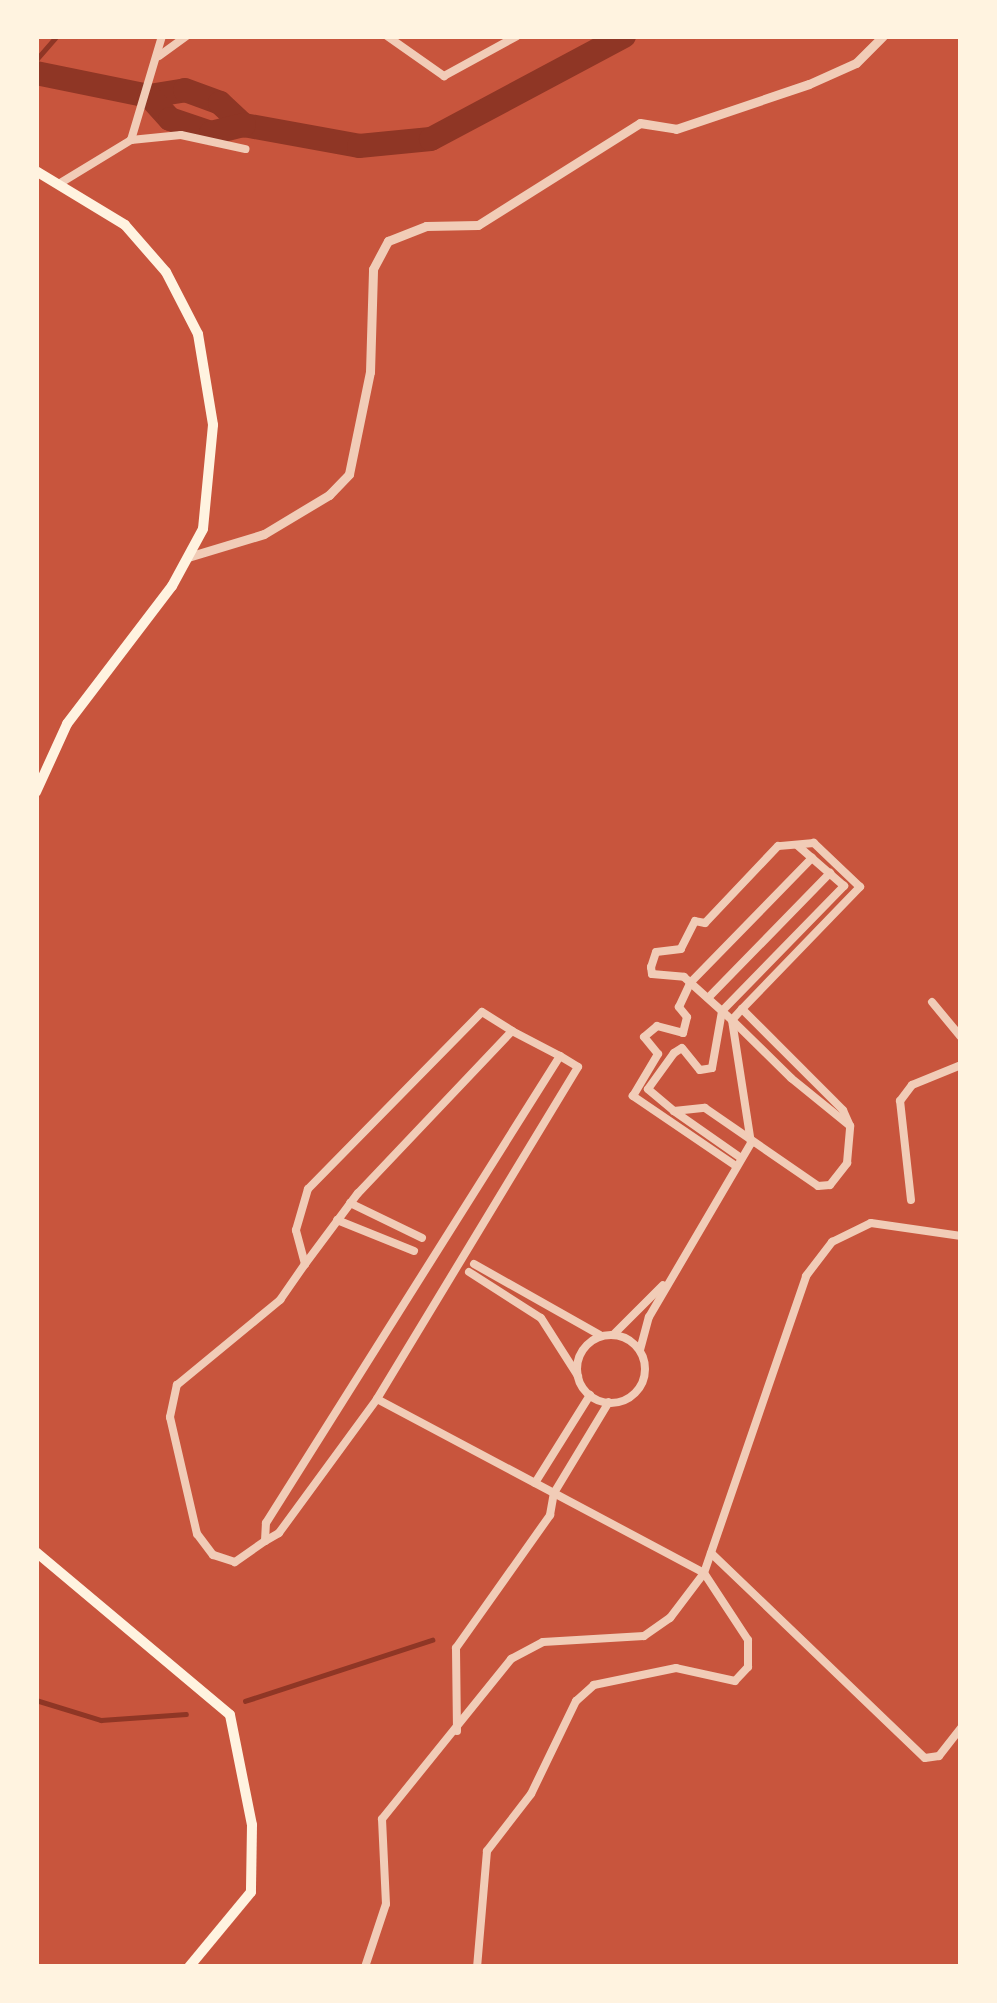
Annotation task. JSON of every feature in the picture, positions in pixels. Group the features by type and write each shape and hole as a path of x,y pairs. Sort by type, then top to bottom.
{"main road":[{"path":"36,171 62,182 125,225 166,272 197,334 208,376 212,494 188,557 67,724 36,792"},
{"path":"36,1552 230,1715 252,1825 251,1892 189,1967"}],"street":[{"path":"132,140 162,36"},
{"path":"156,59 187,36"},
{"path":"387,36 444,76 517,36"},
{"path":"188,557 264,534 329,495 349,474 367,396 373,269 388,242 426,226 478,225 591,146 640,123 676,129 809,84 856,63 883,36"},
{"path":"62,182 132,140 181,136 245,149"},
{"path":"732,1020 860,887 854,876 814,843 778,846 704,923 695,921 681,949 650,959 652,974 691,983 722,1012 850,1126"},
{"path":"797,845 844,886"},
{"path":"738,1161 633,1096 658,1054 644,1044 648,1027 682,1033 687,1017 679,1007 691,983 812,858"},
{"path":"708,998 830,873"},
{"path":"738,1161 648,1089 682,1048 700,1070 712,1068 722,1012 854,876"},
{"path":"932,1002 961,1037"},
{"path":"674,1111 705,1108 818,1186 830,1185 847,1162 850,1126 844,1110 742,1009"},
{"path":"305,1264 296,1230 308,1190 482,1012 578,1067 377,1400 279,1533 235,1562 213,1555 197,1534 170,1417 177,1385 280,1300 350,1203 512,1031"},
{"path":"640,1351 613,1335 601,1336 472,1268 541,1318 590,1394 609,1402 628,1398 643,1382 640,1351 671,1277 751,1143 732,1020"},
{"path":"265,1541 266,1523 560,1056"},
{"path":"911,1200 900,1101 912,1085 961,1065"},
{"path":"350,1203 422,1238"},
{"path":"338,1220 414,1251"},
{"path":"365,1967 386,1904 382,1819 525,1646 644,1636 704,1573 806,1276 832,1243 871,1223 961,1236"},
{"path":"613,1335 671,1277"},
{"path":"579,1378 583,1350 601,1336"},
{"path":"535,1483 590,1394"},
{"path":"377,1400 704,1573 748,1640 748,1667 736,1681 676,1668 594,1685 576,1701 531,1795 488,1851 477,1967"},
{"path":"457,1731 456,1648 550,1515 554,1493 609,1402"},
{"path":"711,1553 820,1666 925,1758 939,1756 961,1728"}],"waterway":[{"path":"36,60 57,36"},
{"path":"36,73 149,96 185,90 220,103 244,125 359,146 431,139 624,36"},
{"path":"149,96 170,119 211,133 244,125"},
{"path":"245,1701 432,1640"},
{"path":"36,1700 101,1720 186,1714"}]}
